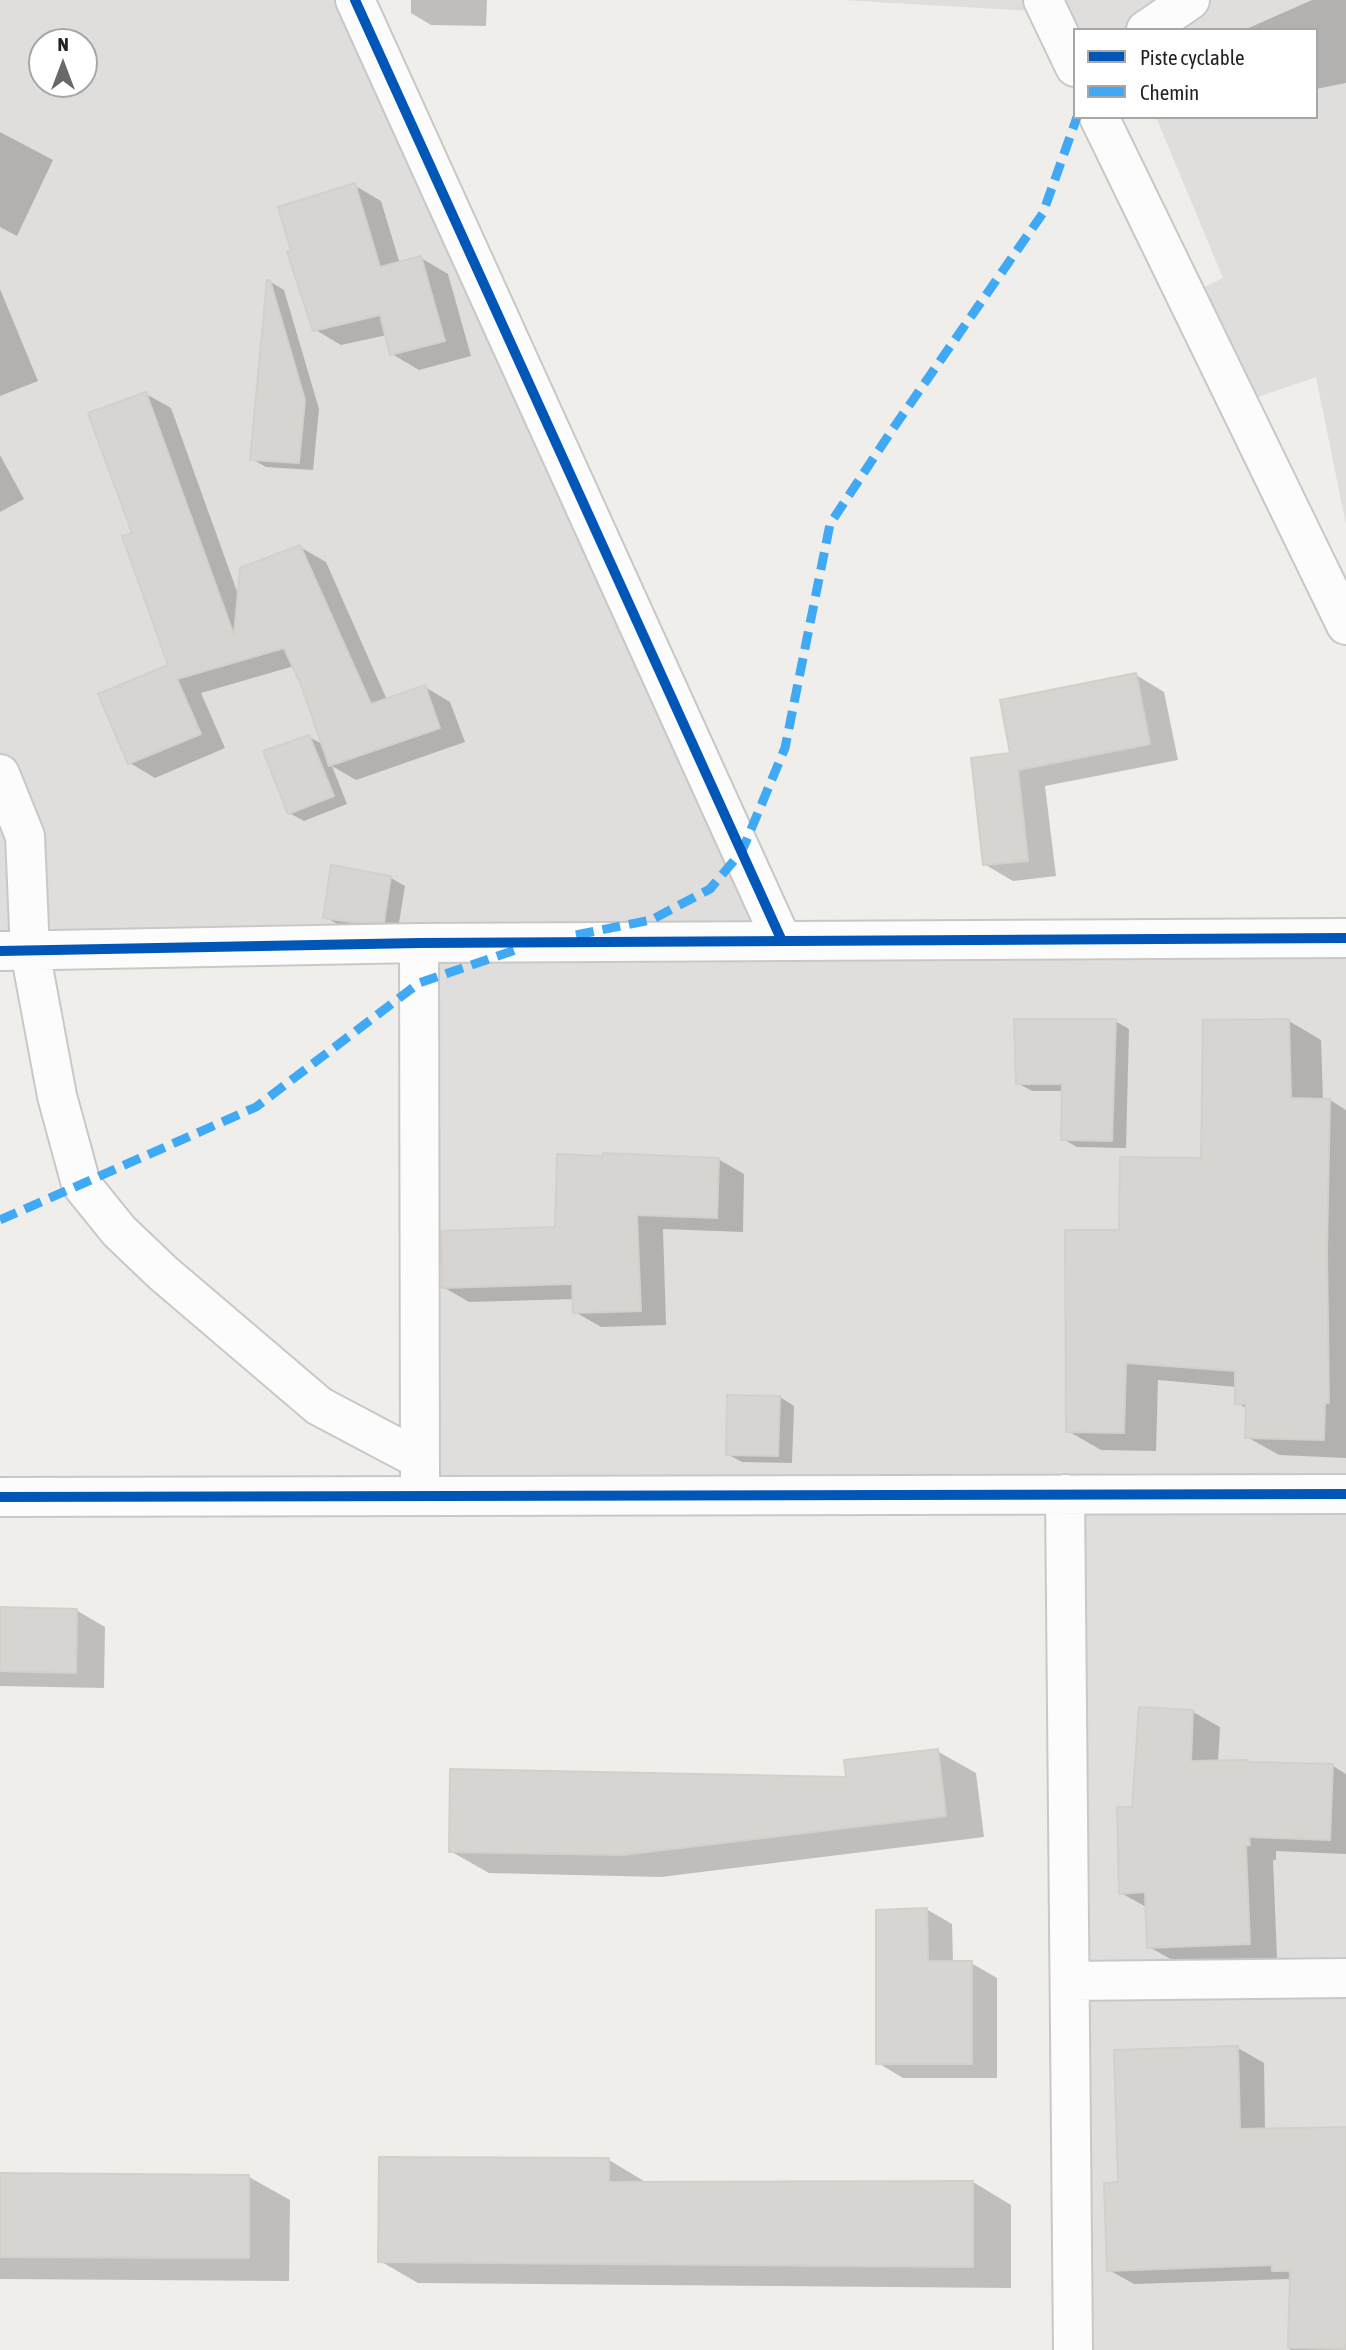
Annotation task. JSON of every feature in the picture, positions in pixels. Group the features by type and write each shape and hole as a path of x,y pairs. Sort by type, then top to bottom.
{"street":[{"path":"355,0 782,941"},
{"path":"1043,0 1073,63"},
{"path":"1149,28 1190,0"},
{"path":"1100,119 1346,625"},
{"path":"0,774 25,836 15,951 81,1185 119,1231 163,1273 319,1406 419,1459"},
{"path":"15,951 419,943 1346,938"},
{"path":"419,943 420,1496"},
{"path":"1065,1494 1073,2350"},
{"path":"0,1497 1346,1494"},
{"path":"1070,1981 1346,1978"}],"shaded area":[{"path":"0,0 355,0 782,941 1346,938 1346,2350 1073,2350 1065,1494 420,1496 419,943 0,945"},
{"path":"842,0 1346,0 1346,525 1316,377 1238,404 1186,296 1223,278 1157,119 1318,119 1318,28 1082,28 1048,12"}],"building":[{"path":"355,183 380,267 421,256 445,341 390,355 380,315 313,331 287,252 291,251 278,207"},
{"path":"267,280 270,280 305,400 299,463 250,460"},
{"path":"146,392 234,635 240,568 300,545 371,704 425,685 440,728 329,766 301,685 284,648 177,679 201,734 128,764 98,694 168,665 122,536 132,533 88,413"},
{"path":"1136,673 1150,744 1018,770 1028,861 983,865 971,758 1010,753 1000,700"},
{"path":"309,735 334,796 288,814 263,751"},
{"path":"331,865 391,876 384,922 351,922 323,918"},
{"path":"1014,1019 1116,1019 1112,1141 1061,1140 1062,1084 1016,1084"},
{"path":"1289,1019 1291,1098 1330,1099 1327,1249 1329,1403 1325,1403 1324,1440 1245,1438 1246,1404 1235,1404 1235,1371 1126,1363 1124,1433 1066,1432 1065,1230 1119,1230 1120,1157 1201,1158 1203,1020"},
{"path":"603,1153 719,1158 717,1218 637,1215 641,1311 573,1313 572,1284 442,1288 441,1231 555,1227 557,1154 603,1156"},
{"path":"727,1395 780,1396 778,1456 726,1455"},
{"path":"0,1607 77,1609 76,1673 0,1671"},
{"path":"1139,1707 1193,1710 1191,1761 1248,1760 1333,1764 1330,1840 1249,1837 1250,1845 1246,1846 1250,1944 1147,1948 1145,1892 1119,1894 1117,1807 1132,1807"},
{"path":"938,1749 946,1816 622,1855 449,1852 450,1769 846,1777 844,1760"},
{"path":"927,1908 928,1961 972,1961 972,2064 876,2064 876,1910"},
{"path":"1238,2046 1240,2129 1346,2127 1346,2349 1288,2348 1290,2271 1272,2271 1272,2265 1107,2271 1104,2183 1118,2182 1114,2050"},
{"path":"379,2157 609,2158 609,2182 973,2181 973,2267 378,2262"},
{"path":"0,2173 249,2175 249,2258 0,2257"}],"marked path":[{"path":"576,935 651,920 710,889 742,851 785,748 830,524 1043,213 1076,119"},
{"path":"0,1220 256,1107 419,983 521,948"}],"cycle path":[{"path":"355,0 782,941"},
{"path":"0,951 419,943 1346,938"},
{"path":"0,1497 1346,1494"}]}
